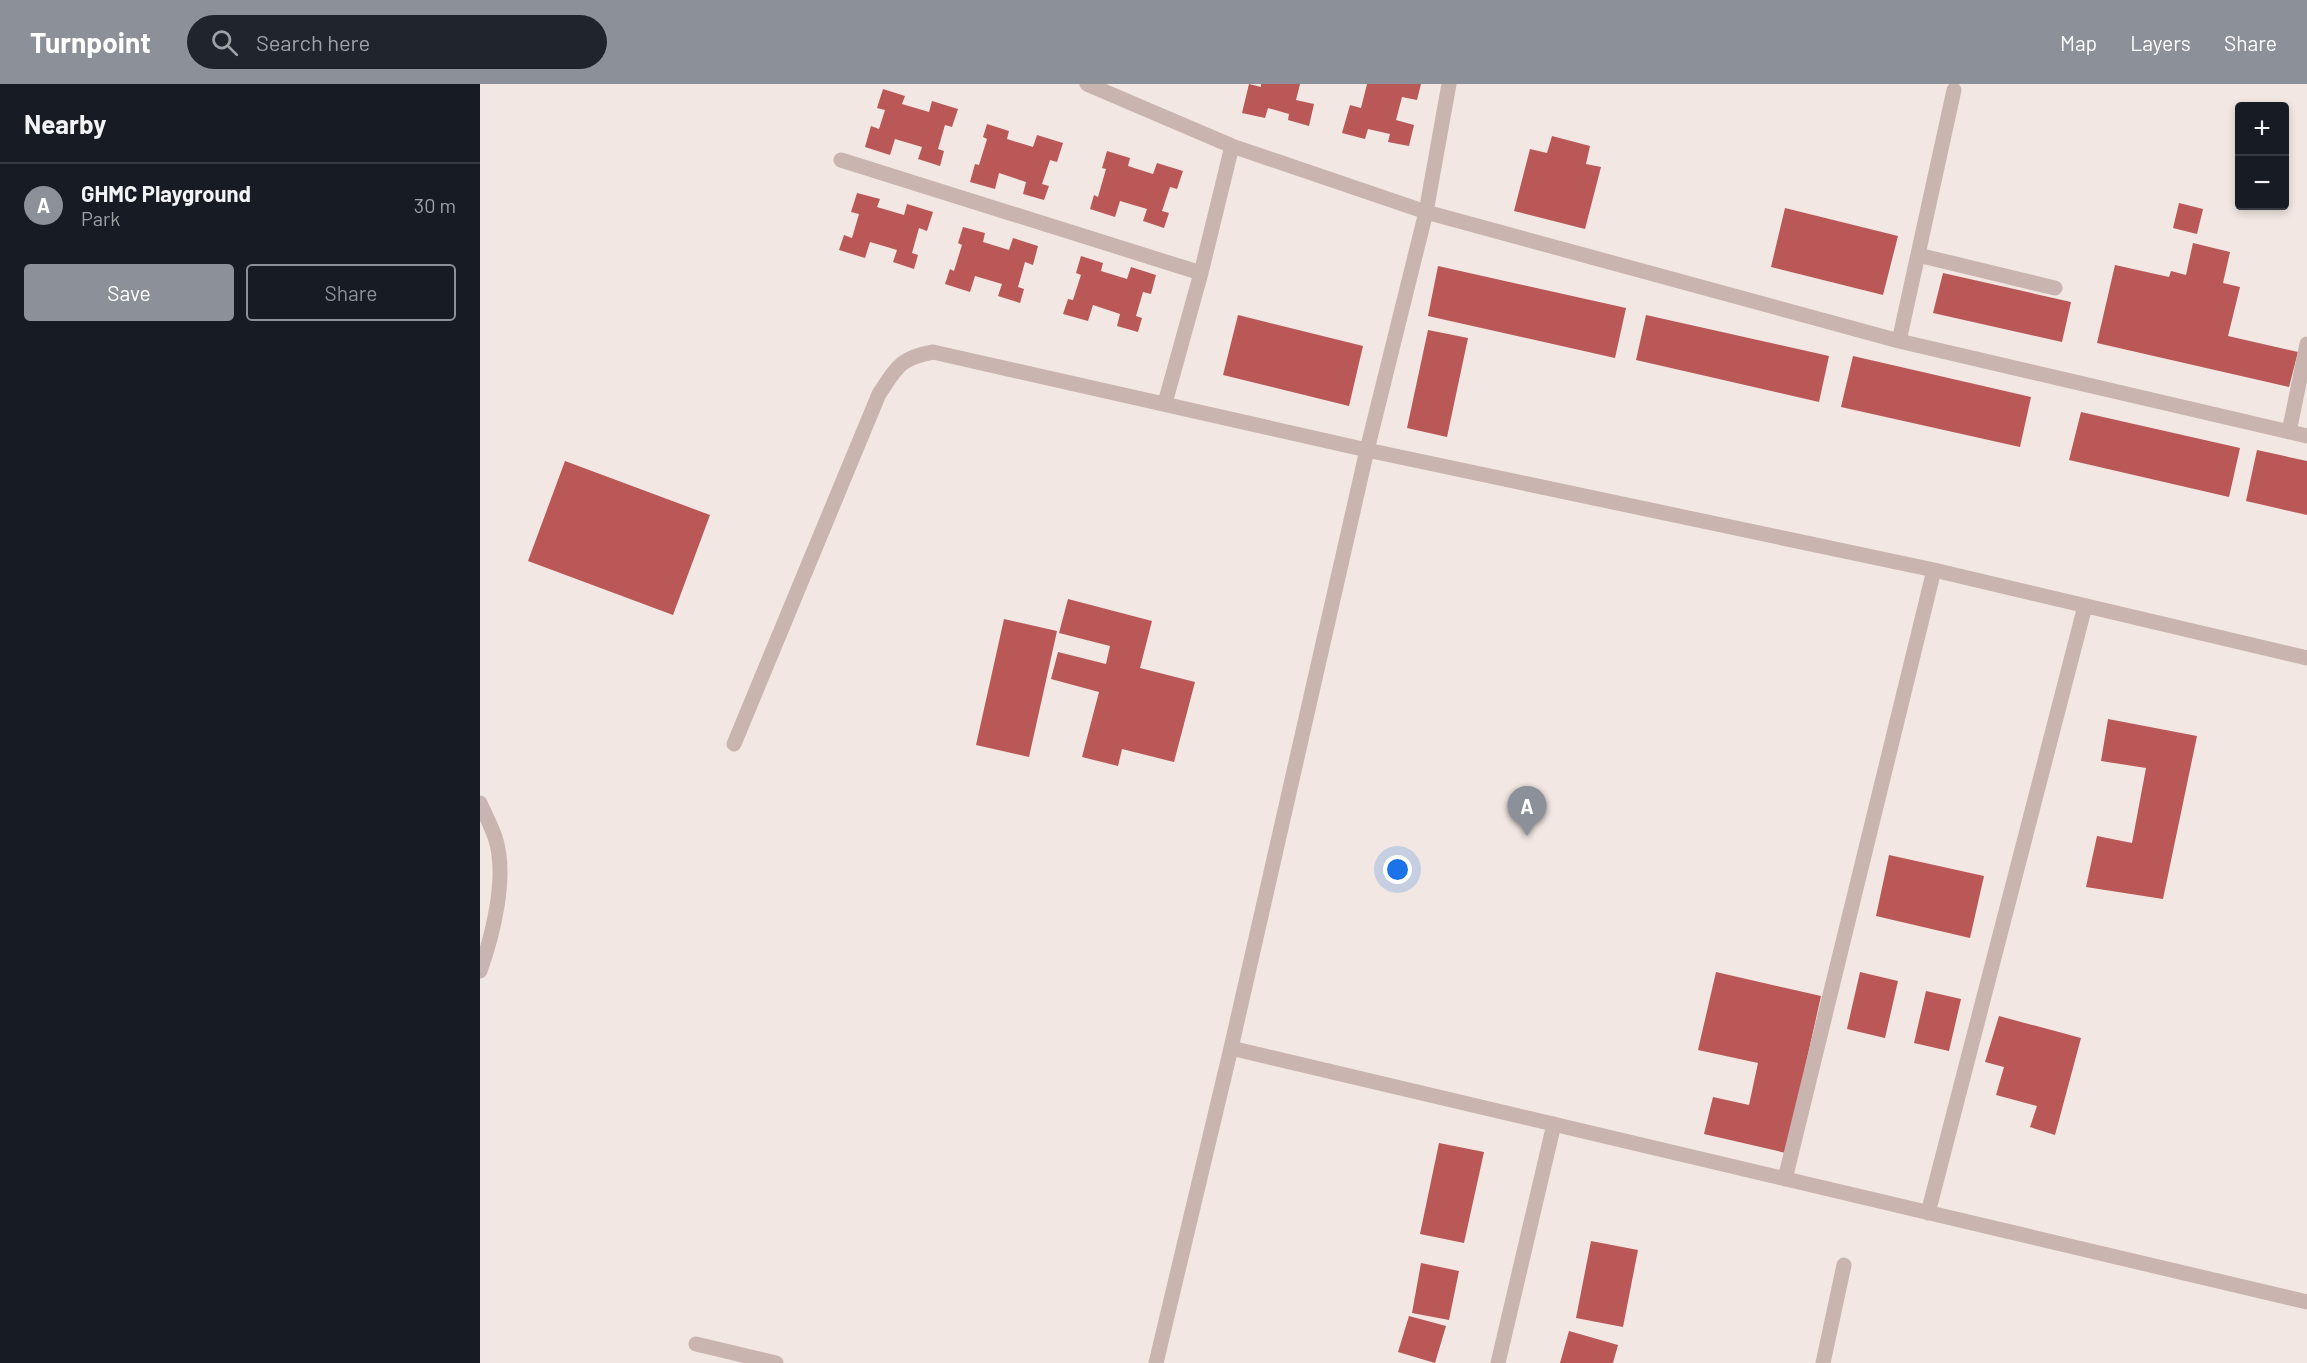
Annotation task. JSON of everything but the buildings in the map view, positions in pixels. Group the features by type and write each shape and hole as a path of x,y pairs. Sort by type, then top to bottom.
{"lane":[{"path":"1087,84 1232,146 1426,212 1899,342 2307,436"},
{"path":"1156,1363 1231,1048 1367,450 1426,212 1449,84"},
{"path":"1899,342 1954,90"},
{"path":"1165,403 1201,273 1232,146"},
{"path":"841,160 1201,273"},
{"path":"1918,255 2055,288"},
{"path":"2289,432 2307,344"},
{"path":"734,744 879,394 896,367 913,356 933,352 1367,450 1934,570 2307,658"},
{"path":"1785,1179 1934,570"},
{"path":"1928,1213 2085,606"},
{"path":"480,803 496,839 501,879 495,915 480,971"},
{"path":"1231,1048 2307,1302"},
{"path":"1498,1363 1554,1124"},
{"path":"1823,1363 1844,1265"},
{"path":"696,1344 776,1363"}],"place":[{"name":"GHMC Playground","path":"1527,836"}]}
